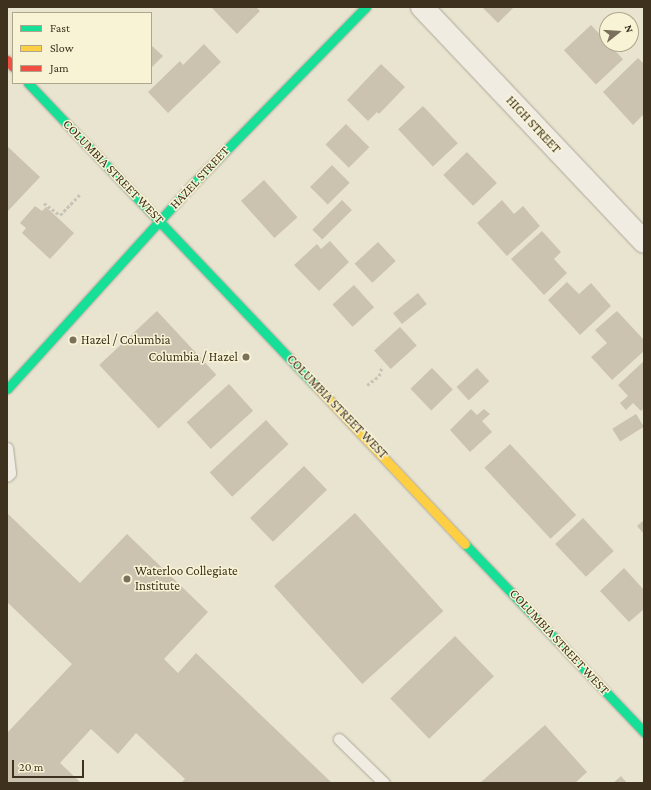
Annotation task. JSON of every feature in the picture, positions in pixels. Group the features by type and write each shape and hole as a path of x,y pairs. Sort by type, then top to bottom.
{"main road":[{"name":"HAZEL STREET","path":"7,389 160,221 366,7"},
{"name":"COLUMBIA STREET WEST","path":"29,84 644,732"}],"street":[{"name":"HIGH STREET","path":"422,7 644,242"}],"lane":[{"path":"7,448 10,473 7,476"},
{"path":"339,739 384,783"}],"path":[{"path":"44,202 60,215 81,193"},
{"path":"367,385 379,376 382,366"}],"building":[{"path":"211,7 256,7 260,11 237,34"},
{"path":"482,7 514,7 498,23"},
{"path":"591,25 599,34 599,52 616,52 623,59 596,85 564,50"},
{"path":"204,44 221,62 168,113 148,92 180,61 183,65"},
{"path":"152,46 163,56 152,67"},
{"path":"638,58 644,64 644,114 633,125 603,92"},
{"path":"381,64 405,87 379,114 377,112 368,121 347,100"},
{"path":"423,106 458,143 433,166 398,129"},
{"path":"346,124 369,147 349,168 325,145"},
{"path":"7,146 40,177 7,212"},
{"path":"467,152 497,183 473,206 443,175"},
{"path":"332,165 350,183 328,205 310,187"},
{"path":"264,180 297,217 274,238 241,201"},
{"path":"342,200 352,210 322,240 312,230"},
{"path":"502,200 514,214 523,206 540,226 507,256 477,223"},
{"path":"35,206 42,211 46,207 74,233 50,259 22,233 26,228 20,223"},
{"path":"542,231 561,252 554,259 567,273 544,295 511,259"},
{"path":"330,241 349,262 319,291 294,265 317,244 321,249"},
{"path":"378,242 396,261 372,283 355,264"},
{"path":"567,282 579,294 591,283 611,306 580,335 548,300"},
{"path":"354,285 374,307 353,327 332,304"},
{"path":"418,293 427,304 402,324 393,313"},
{"path":"157,311 216,375 159,429 99,365"},
{"path":"617,311 644,340 644,351 612,380 591,357 607,343 595,330"},
{"path":"400,327 417,346 391,369 374,350"},
{"path":"644,361 644,408 641,411 633,403 626,410 620,403 628,396 618,385"},
{"path":"432,368 453,390 431,410 410,389"},
{"path":"477,368 489,381 469,400 457,387"},
{"path":"229,384 253,411 211,449 187,422"},
{"path":"471,409 477,415 484,409 490,414 482,421 492,432 470,452 450,430"},
{"path":"636,414 644,427 620,442 612,429"},
{"path":"266,420 289,444 232,497 210,473"},
{"path":"510,444 576,515 551,539 484,468"},
{"path":"304,466 327,490 273,542 250,518"},
{"name":"Waterloo Collegiate Institute","path":"7,513 80,583 127,534 208,612 164,659 178,673 196,653 332,783 181,783 185,779 136,733 118,754 91,729 60,763 81,783 7,783 7,733 72,664 7,602"},
{"path":"355,513 443,611 362,684 274,586"},
{"path":"583,518 614,551 586,577 555,544"},
{"path":"644,520 644,534 637,526"},
{"path":"624,568 644,590 644,609 629,622 600,591"},
{"path":"455,636 494,676 429,739 390,699"},
{"path":"545,725 587,772 575,783 480,783"},
{"path":"621,776 627,783 613,783"}],"traffic: fast":[{"path":"7,389 193,184 366,7"},
{"path":"29,84 316,386"},
{"path":"465,544 644,732"}],"traffic: slow":[{"path":"316,386 465,544"}],"traffic: jam":[{"path":"7,60 12,66"}],"place":[{"name":"Hazel / Columbia","path":"73,340"},
{"name":"Columbia / Hazel","path":"246,357"},
{"name":"Waterloo Collegiate Institute","path":"127,579"}]}
